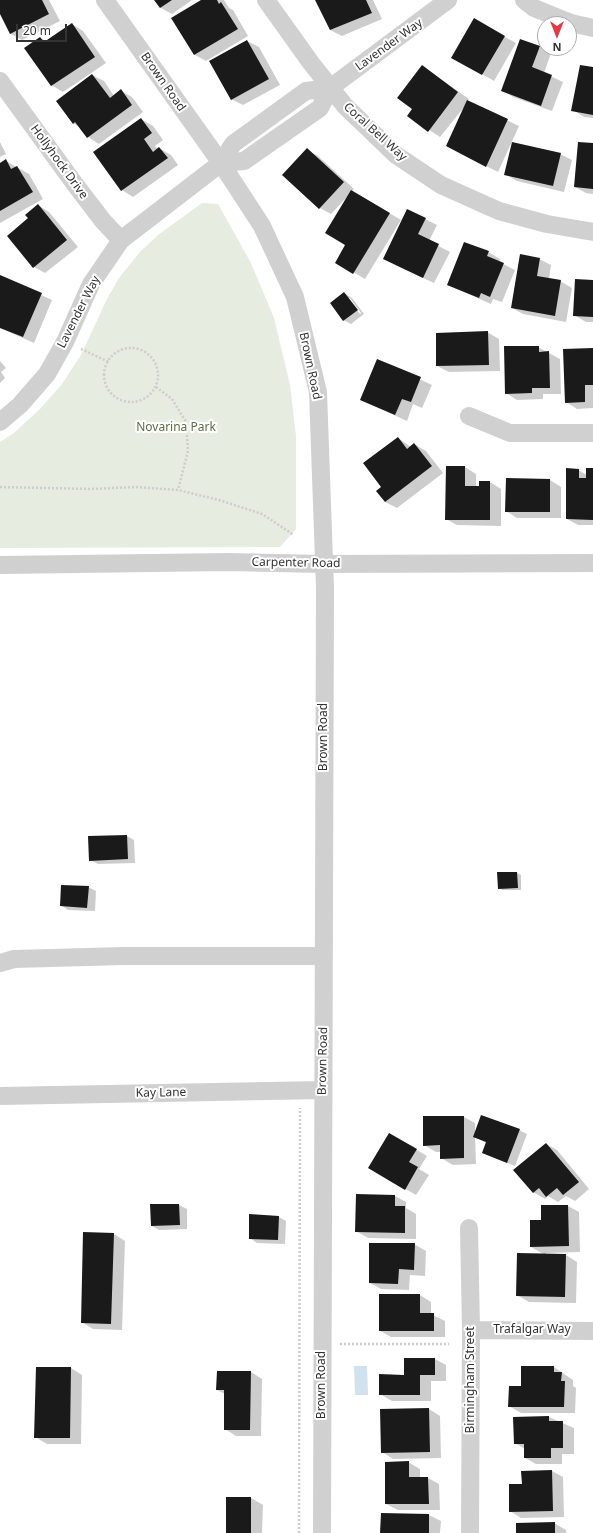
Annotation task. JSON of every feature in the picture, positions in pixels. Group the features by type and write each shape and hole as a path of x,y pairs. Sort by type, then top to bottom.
{"street":[{"name":"Brown Road","path":"105,0 221,163 262,226 295,297 318,392 325,588 322,1090 322,1533"},
{"name":"Coral Bell Way","path":"266,0 330,88 349,110 396,155 441,185 498,210 547,224 593,232"},
{"name":"Lavender Way","path":"0,422 20,406 47,374 65,342 91,284 121,240 221,163 233,144 306,91 330,88 421,22 448,0"},
{"path":"524,0 534,8 565,20 593,28"},
{"name":"Hollyhock Drive","path":"0,81 103,221 121,240"},
{"path":"468,416 510,433 593,433"},
{"name":"Carpenter Road","path":"0,565 228,562 323,564 593,563"},
{"path":"0,964 14,959 124,956 324,956"},
{"name":"Kay Lane","path":"0,1096 322,1090"},
{"name":"Birmingham Street","path":"469,1228 471,1330 470,1533"},
{"name":"Trafalgar Way","path":"471,1330 593,1331"}],"path":[{"path":"128,347 138,348 147,352 154,359 158,368 156,387 148,396 141,400 127,401 116,397 108,390 105,380 106,368 112,356 128,347"},
{"path":"81,349 109,362"},
{"path":"156,387 172,399 186,422 188,450 178,490"},
{"path":"0,487 91,489 135,487 178,490 219,500 262,514 294,535"},
{"path":"299,1533 300,1090"},
{"path":"340,1344 449,1344"}],"green space":[{"name":"Novarina Park","path":"202,203 218,204 251,263 274,318 290,385 296,436 296,529 280,547 0,548 0,442 14,433 40,409 62,384 81,355 107,299 119,278 139,253 158,235"}],"water":[{"path":"354,1366 367,1366 368,1395 355,1395"}],"building":[{"path":"0,0 42,0 49,14 10,34 0,14"},
{"path":"154,0 172,0 160,8"},
{"path":"201,0 217,0 219,4 221,2 238,29 194,55 171,18"},
{"path":"315,0 366,0 372,13 330,30"},
{"path":"474,18 505,36 482,75 451,58"},
{"path":"72,23 95,57 51,86 24,48 40,37 44,42"},
{"path":"520,39 537,45 537,54 532,67 552,75 541,106 501,91"},
{"path":"247,40 269,79 231,100 209,61"},
{"path":"422,65 458,92 428,132 407,116 412,109 397,98"},
{"path":"580,65 593,67 593,115 571,111"},
{"path":"92,74 110,98 121,89 132,105 87,138 75,122 73,124 56,101"},
{"path":"467,100 508,119 486,167 446,146"},
{"path":"141,118 152,133 144,139 153,152 159,147 168,158 121,191 93,152"},
{"path":"512,142 561,153 553,186 504,175"},
{"path":"578,142 593,143 593,189 574,187"},
{"path":"307,148 344,182 319,209 282,175"},
{"path":"6,159 11,169 17,166 33,192 0,211 0,163"},
{"path":"351,190 390,213 353,274 335,263 345,245 325,233"},
{"path":"38,204 67,240 33,268 7,236 28,218 25,215"},
{"path":"407,209 426,218 418,234 439,244 423,278 383,259"},
{"path":"464,242 489,251 487,256 504,263 490,297 481,293 479,298 447,285"},
{"path":"520,254 540,258 537,276 561,280 555,316 511,308"},
{"path":"0,275 42,293 23,337 0,328"},
{"path":"575,279 593,280 593,317 573,316"},
{"path":"344,292 358,310 343,321 330,303"},
{"path":"488,331 489,365 436,366 436,333"},
{"path":"504,346 539,346 539,352 549,351 550,388 532,388 532,393 505,394"},
{"path":"593,348 593,385 585,385 585,402 565,403 563,349"},
{"path":"377,359 421,377 411,402 402,399 395,415 360,400"},
{"path":"398,437 407,449 414,443 432,466 385,502 376,491 381,487 363,463"},
{"path":"446,466 465,466 465,486 479,486 479,481 490,481 490,520 445,520"},
{"path":"566,468 579,469 579,478 586,478 586,468 593,468 593,520 566,519"},
{"path":"506,478 550,479 550,512 505,512"},
{"path":"127,835 128,859 89,861 88,836"},
{"path":"497,872 517,872 518,888 498,889"},
{"path":"61,885 89,886 87,908 60,906"},
{"path":"481,1115 520,1129 507,1163 482,1153 486,1142 473,1137"},
{"path":"423,1116 464,1116 464,1158 440,1159 440,1145 423,1146"},
{"path":"389,1133 417,1149 409,1162 418,1167 405,1190 368,1168"},
{"path":"546,1143 579,1182 563,1195 557,1188 546,1197 539,1188 533,1193 513,1170"},
{"path":"356,1194 395,1195 395,1206 405,1206 405,1233 355,1232"},
{"path":"150,1204 179,1204 180,1225 151,1226"},
{"path":"541,1205 568,1205 569,1246 530,1247 530,1220 541,1220"},
{"path":"249,1214 279,1216 278,1240 249,1239"},
{"path":"83,1232 114,1233 111,1324 81,1323"},
{"path":"369,1243 415,1243 414,1270 399,1269 398,1284 369,1283"},
{"path":"517,1253 566,1254 565,1297 516,1296"},
{"path":"379,1294 420,1294 420,1313 434,1313 434,1331 379,1331"},
{"path":"404,1358 435,1358 435,1375 420,1375 420,1395 379,1395 379,1374 404,1375"},
{"path":"521,1366 554,1366 554,1372 562,1372 561,1381 565,1381 564,1407 508,1407 509,1386 521,1386"},
{"path":"36,1367 71,1367 70,1438 34,1438"},
{"path":"217,1371 251,1371 250,1430 224,1430 224,1390 216,1390"},
{"path":"429,1408 430,1452 381,1453 380,1409"},
{"path":"549,1416 549,1421 563,1421 563,1448 551,1448 551,1458 524,1458 524,1444 514,1444 513,1417"},
{"path":"409,1461 409,1477 428,1477 429,1504 385,1504 385,1462"},
{"path":"552,1470 553,1511 509,1512 509,1484 522,1484 521,1471"},
{"path":"226,1497 251,1497 251,1533 226,1533"},
{"path":"381,1513 429,1514 429,1533 380,1533"},
{"path":"555,1522 555,1533 516,1533 516,1523"}]}
